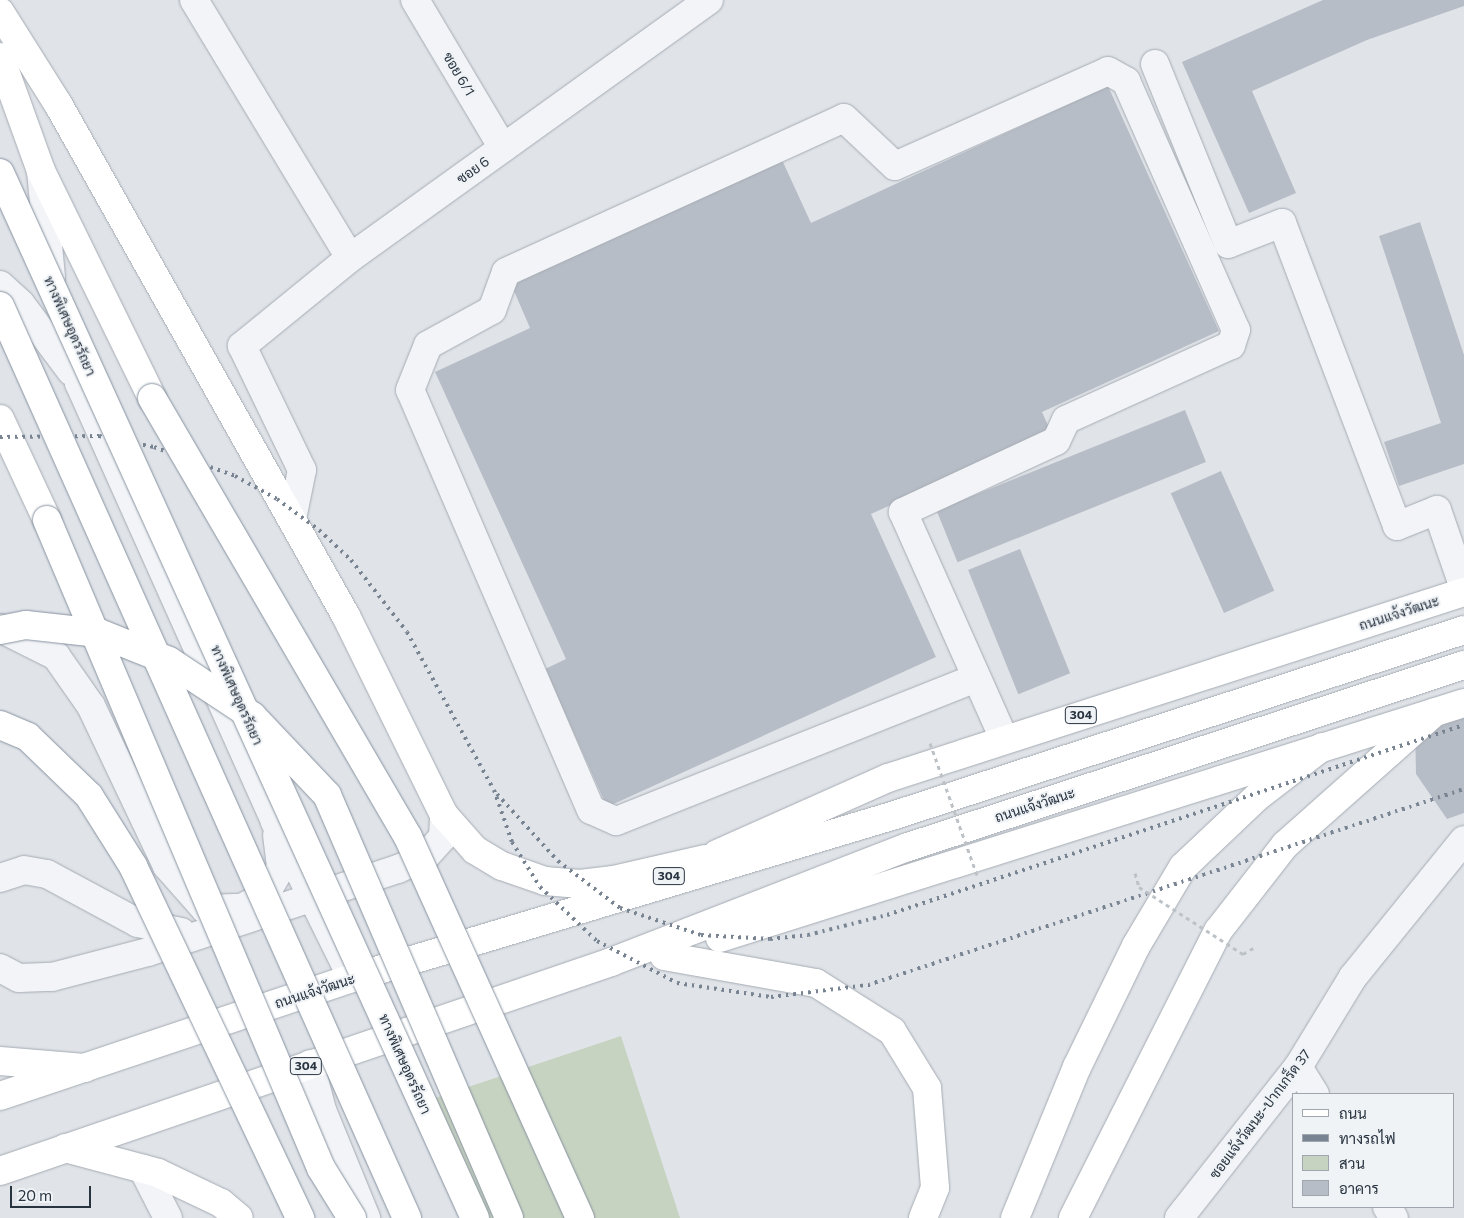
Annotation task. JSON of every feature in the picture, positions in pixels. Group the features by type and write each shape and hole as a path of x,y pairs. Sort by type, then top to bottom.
{"main road":[{"path":"0,12 58,104 346,616 444,815 475,850 502,866 545,881 580,884 614,880 706,859"},
{"path":"0,57 15,107 41,171 152,398 408,838 580,1218"},
{"name":"ทางพิเศษอุดรรัถยา","path":"0,172 475,1218"},
{"path":"0,306 408,1218"},
{"path":"0,419 46,520 320,1168 352,1218"},
{"name":"ถนนแจ้งวัฒนะ","path":"632,893 835,799 1004,740 1464,592"},
{"path":"0,629 26,625 99,633 169,661 252,716 327,795 509,1218"},
{"name":"ถนนแจ้งวัฒนะ","path":"0,1096 352,978 895,815 1464,630"},
{"name":"ถนนแจ้งวัฒนะ","path":"0,1171 611,962 908,846 1464,665"},
{"name":"ถนนแจ้งวัฒนะ","path":"611,962 664,956 1464,703"},
{"path":"1073,1218 1218,931 1285,845 1435,712"},
{"path":"0,725 28,737 89,796 133,866 300,1218"},
{"path":"1015,1218 1077,1067 1136,946 1183,867 1257,797 1322,747"},
{"path":"664,956 816,983 892,1031 927,1088 935,1188 923,1218"},
{"path":"0,1061 85,1068"},
{"path":"65,1148 143,1169 221,1203 239,1218"}],"street":[{"path":"194,0 350,258"},
{"name":"ซอย 6/1","path":"415,0 504,148"},
{"name":"ซอย 6","path":"292,519 302,470 242,346 350,258 709,0"},
{"path":"1155,64 1228,244 1282,223 1396,526 1437,510 1464,588"},
{"path":"976,678 616,820 591,810 410,390 428,345 492,310 506,272 844,118 895,166 1108,71 1126,81 1236,330 1231,344 1066,420 1056,441 903,512 1004,740"},
{"path":"0,76 15,107"},
{"path":"41,171 47,258 79,383 276,822 300,901 352,978"},
{"path":"0,285 20,303 79,383"},
{"path":"0,629 56,656 91,706 168,866 205,909 242,908 265,895 290,868"},
{"path":"0,968 19,978 52,977 205,933 300,901 426,857 443,837 444,815"},
{"name":"ซอยแจ้งวัฒนะ-ปากเกร็ด 37","path":"1179,1218 1298,1068 1353,977 1464,840"},
{"path":"0,878 24,870 47,874 138,923 205,933"},
{"path":"310,1064 322,1110 366,1218"},
{"path":"1298,1068 1314,1093"},
{"path":"143,1169 168,1218"}],"path":[{"path":"930,743 978,878"},
{"path":"1135,873 1139,887 1243,954 1255,947"}],"green space":[{"path":"621,1036 680,1218 471,1218 432,1099"}],"building":[{"path":"1323,0 1464,0 1464,6 1367,40 1252,91 1296,193 1249,213 1182,62"},
{"path":"1108,86 1219,331 1042,412 1051,432 871,514 936,657 607,807 545,669 566,659 435,372 530,328 511,284 782,160 811,223"},
{"path":"1420,222 1464,355 1464,464 1399,486 1384,442 1441,423 1379,236"},
{"path":"1185,410 1206,462 957,562 937,510"},
{"path":"1221,471 1274,591 1224,613 1171,493"},
{"path":"1020,549 1070,673 1018,694 968,570"},
{"path":"1464,707 1464,813 1447,819 1416,774 1415,723"}],"railway":[{"path":"0,437 99,436 154,447 235,476 277,499 319,530 351,560 407,632 494,790 512,842 540,887 597,941 677,983 771,997 868,985 1464,789"},
{"path":"497,794 558,861 620,908 701,935 770,939 808,935 887,915 1464,725"}]}
